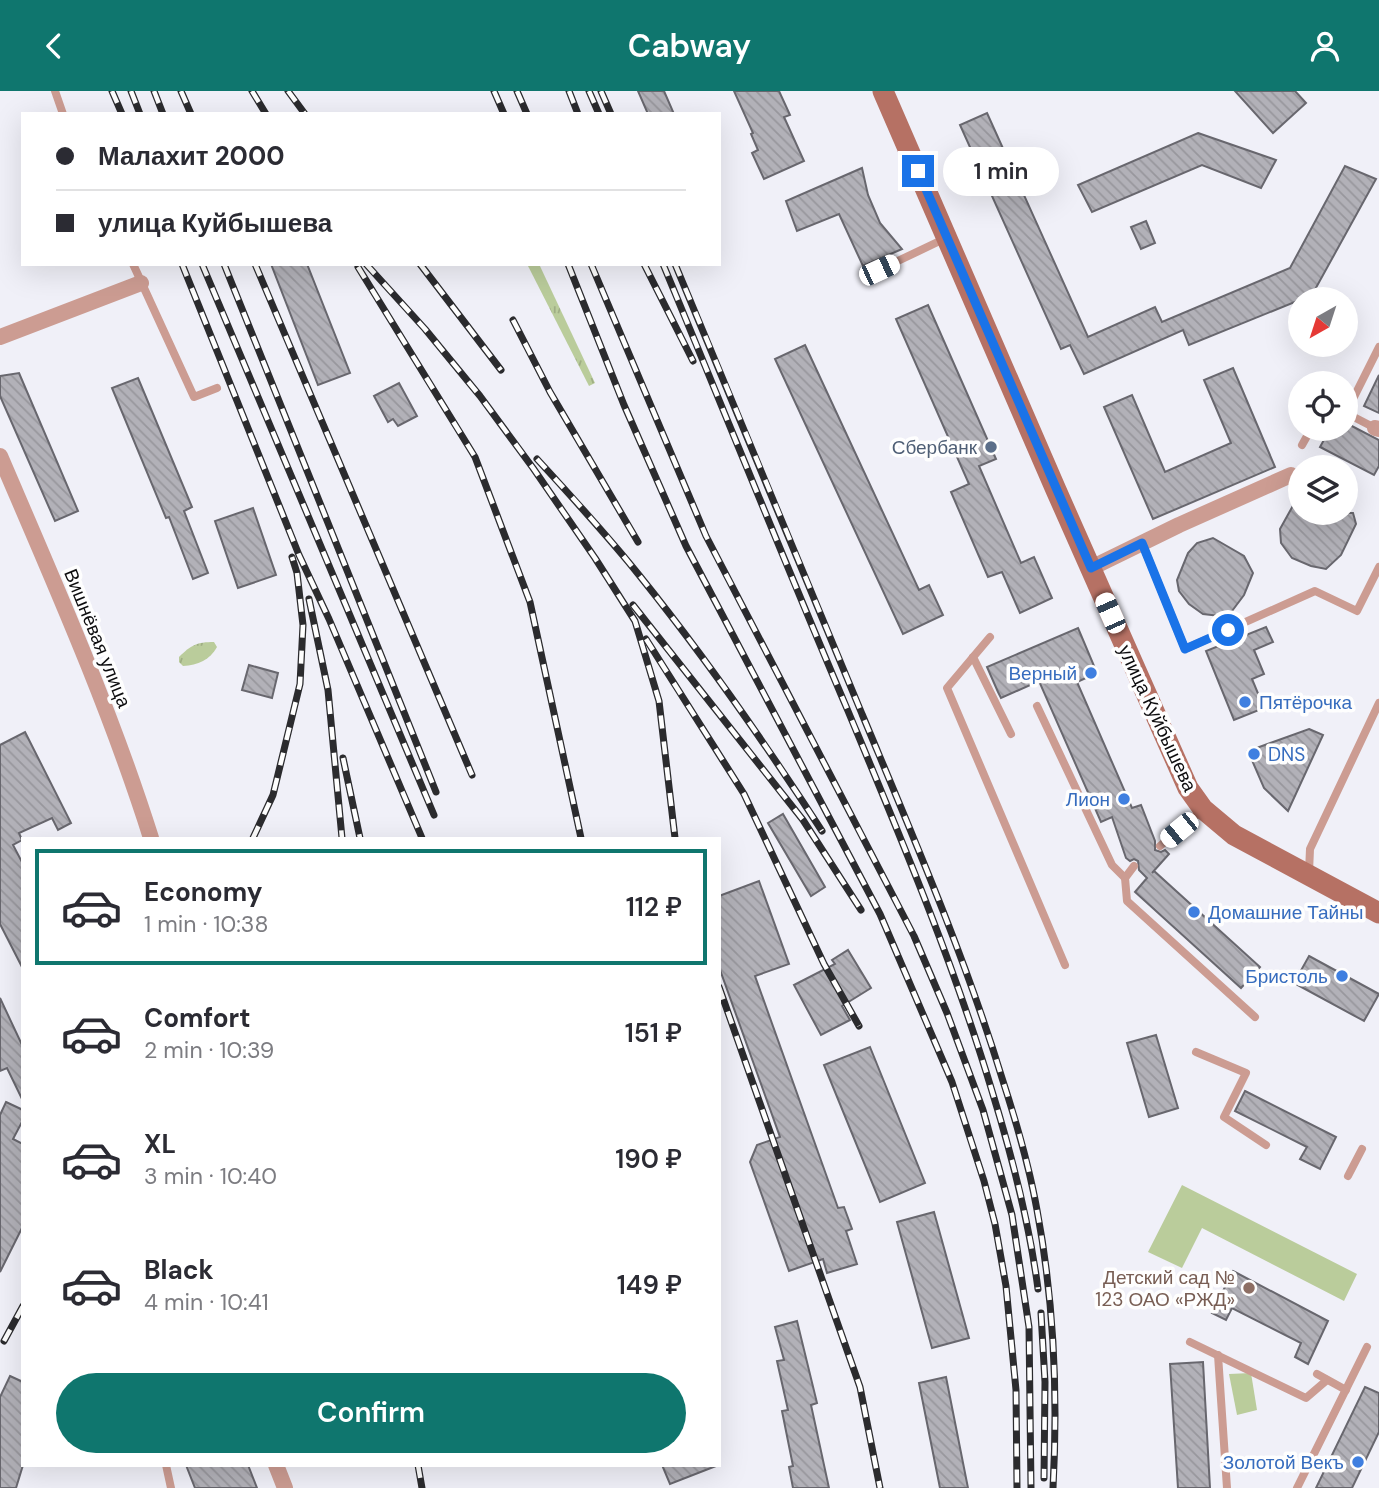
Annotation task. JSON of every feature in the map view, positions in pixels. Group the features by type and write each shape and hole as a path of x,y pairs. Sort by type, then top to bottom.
{"street":[{"name":"улица Куйбышева","path":"883,91 1181,772 1203,809 1234,835 1379,913"},
{"path":"0,337 141,283"},
{"name":"Вишнёвая улица","path":"0,456 81,646 151,837"},
{"path":"1091,568 1288,476"},
{"path":"277,1467 285,1488"}],"lane":[{"path":"55,91 62,112"},
{"path":"879,270 946,238"},
{"path":"134,266 194,397 216,388"},
{"path":"1358,389 1379,347"},
{"path":"1358,419 1377,428"},
{"path":"1302,445 1304,441"},
{"path":"1142,543 1185,649 1315,591 1356,611 1379,567"},
{"path":"990,637 947,688 1065,965"},
{"path":"973,657 1010,734"},
{"path":"1308,875 1310,849 1379,703"},
{"path":"1037,706 1112,865 1125,878 1127,901 1255,1017"},
{"path":"1160,846 1203,809"},
{"path":"1125,878 1135,866"},
{"path":"1196,1052 1246,1073 1224,1117 1266,1145"},
{"path":"1348,1176 1362,1149"},
{"path":"1190,1342 1306,1398 1327,1380"},
{"path":"1297,1488 1367,1347"},
{"path":"1218,1355 1227,1488"},
{"path":"1317,1374 1346,1391"},
{"path":"166,1467 171,1488"}],"green space":[{"path":"528,266 540,266 595,383 589,386"},
{"path":"214,642 217,647 203,661 183,666 179,662 179,657 191,647"},
{"path":"1182,1185 1357,1274 1344,1301 1202,1228 1182,1268 1148,1252"},
{"path":"1251,1373 1257,1410 1237,1415 1229,1374"}],"building":[{"path":"638,91 664,91 673,112 647,112"},
{"path":"734,91 779,91 790,115 784,117 804,161 764,179 752,153 758,150 751,134 753,133"},
{"path":"1235,91 1295,91 1306,103 1273,133"},
{"path":"987,113 1088,337 1155,307 1162,322 1290,268 1345,166 1376,179 1316,287 1288,287 1288,305 1189,345 1183,330 1084,374 1070,345 1061,349 960,125"},
{"path":"1198,133 1276,160 1261,188 1202,165 1092,212 1078,185"},
{"path":"862,168 868,195 880,223 902,249 863,266 839,214 797,231 786,201"},
{"path":"1146,221 1155,243 1141,249 1131,227"},
{"path":"272,266 308,266 350,373 318,385"},
{"path":"928,305 996,459 979,466 1021,563 1034,557 1052,598 1020,613 1002,572 988,577 951,492 969,484 896,319"},
{"path":"805,345 919,590 929,585 943,615 903,634 775,359"},
{"path":"1233,368 1275,467 1153,519 1104,407 1132,395 1165,472 1231,443 1204,380"},
{"path":"19,373 78,511 55,521 0,396 0,376"},
{"path":"1379,375 1379,413 1364,406"},
{"path":"138,378 192,507 184,511 208,573 193,579 169,517 166,518 112,388"},
{"path":"399,383 417,416 398,426 393,419 388,422 374,396"},
{"path":"1358,429 1379,440 1379,466 1374,475 1358,467 1358,455 1335,455 1320,447 1323,441 1358,441"},
{"path":"253,508 276,575 238,588 215,521"},
{"path":"1288,515 1288,525 1356,525 1341,555 1326,569 1292,558 1281,543 1280,529"},
{"path":"1213,538 1244,556 1253,573 1244,595 1232,611 1220,616 1203,614 1189,604 1179,591 1177,580 1188,553 1197,543"},
{"path":"1266,627 1273,642 1254,650 1264,674 1252,679 1264,708 1234,720 1206,651"},
{"path":"1078,628 1097,673 1077,682 1132,808 1141,805 1155,841 1155,850 1165,850 1169,854 1152,873 1154,871 1260,967 1241,988 1135,892 1147,878 1139,870 1138,861 1126,858 1112,817 1101,822 1039,681 1001,698 998,692 987,667"},
{"path":"249,665 278,673 272,698 242,690"},
{"path":"1309,729 1323,735 1288,811 1264,788 1248,751"},
{"path":"25,732 71,823 58,830 52,818 19,833 21,841 13,845 21,860 21,965 0,924 0,745"},
{"path":"783,814 825,887 811,896 768,823"},
{"path":"759,881 789,964 755,976 838,1208 844,1207 852,1229 846,1231 857,1264 827,1273 823,1259 789,1271 750,1162 757,1145 780,1137 721,973 721,895"},
{"path":"848,950 871,988 842,1006 850,1020 821,1035 794,985 835,964 832,960"},
{"path":"1309,956 1379,994 1364,1021 1294,983"},
{"path":"0,998 21,1043 21,1097 7,1068 0,1071"},
{"path":"1156,1035 1178,1108 1149,1117 1127,1043"},
{"path":"870,1047 925,1183 880,1202 824,1065"},
{"path":"1245,1091 1336,1137 1320,1169 1300,1159 1307,1147 1235,1111"},
{"path":"6,1102 21,1109 21,1124 13,1139 21,1143 21,1230 0,1272 0,1115"},
{"path":"934,1212 969,1338 932,1348 897,1222"},
{"path":"1233,1271 1328,1321 1308,1364 1295,1357 1301,1343 1232,1308 1226,1320 1212,1313"},
{"path":"797,1321 817,1403 811,1405 829,1488 793,1488 789,1467 793,1466 782,1411 788,1410 777,1361 784,1360 775,1327"},
{"path":"1203,1362 1210,1488 1178,1488 1170,1364"},
{"path":"10,1376 21,1381 22,1467 16,1488 0,1488 0,1397"},
{"path":"946,1377 968,1488 940,1488 919,1383"},
{"path":"1365,1387 1379,1393 1379,1432 1352,1488 1316,1488"},
{"path":"187,1467 249,1467 257,1488 195,1488"},
{"path":"663,1467 713,1467 670,1484"}],"railway":[{"path":"112,91 121,112"},
{"path":"131,91 139,112"},
{"path":"154,91 162,112"},
{"path":"181,91 190,112"},
{"path":"252,91 265,112"},
{"path":"288,91 304,112"},
{"path":"494,91 503,112"},
{"path":"517,91 526,112"},
{"path":"569,91 577,112"},
{"path":"589,91 598,112"},
{"path":"601,91 610,112"},
{"path":"183,266 299,555 422,837"},
{"path":"203,266 434,815"},
{"path":"225,266 436,792"},
{"path":"256,266 472,775"},
{"path":"368,266 425,329 480,396 533,468 635,621 659,701 675,837"},
{"path":"422,266 501,370"},
{"path":"569,266 624,405 686,546 880,914 952,1082 984,1181 1006,1286 1016,1390 1017,1488"},
{"path":"592,266 706,536 914,936 947,1013 983,1110 1012,1215 1029,1327 1031,1488"},
{"path":"645,266 693,361"},
{"path":"664,266 943,947 977,1042 1006,1140 1025,1214 1038,1289"},
{"path":"676,266 900,804 971,986 1012,1110 1034,1193 1051,1313 1055,1383 1053,1488"},
{"path":"358,267 475,457 530,602 581,837"},
{"path":"513,320 550,392 638,542"},
{"path":"537,459 614,545 687,637 779,765 822,831"},
{"path":"253,837 273,795 300,684 303,625 297,573 292,557"},
{"path":"309,599 328,690 342,837"},
{"path":"633,605 803,820 861,910"},
{"path":"646,639 744,794 824,964 859,1026"},
{"path":"343,758 360,837"},
{"path":"721,993 860,1387 880,1488"},
{"path":"4,1341 21,1310"},
{"path":"1041,1313 1045,1382 1044,1478"},
{"path":"418,1467 422,1488"}],"place":[{"name":"Сбербанк","path":"991,447"},
{"name":"Верный","path":"1091,673"},
{"name":"Пятёрочка","path":"1245,702"},
{"name":"DNS","path":"1254,754"},
{"name":"Лион","path":"1124,799"},
{"name":"Домашние Тайны","path":"1194,912"},
{"name":"Бристоль","path":"1342,976"},
{"name":"Детский сад № 123 ОАО «РЖД»","path":"1249,1288"},
{"name":"Золотой Векъ","path":"1358,1462"}],"route":[{"path":"918,171 1091,568 1142,543 1185,649 1228,630"}]}
